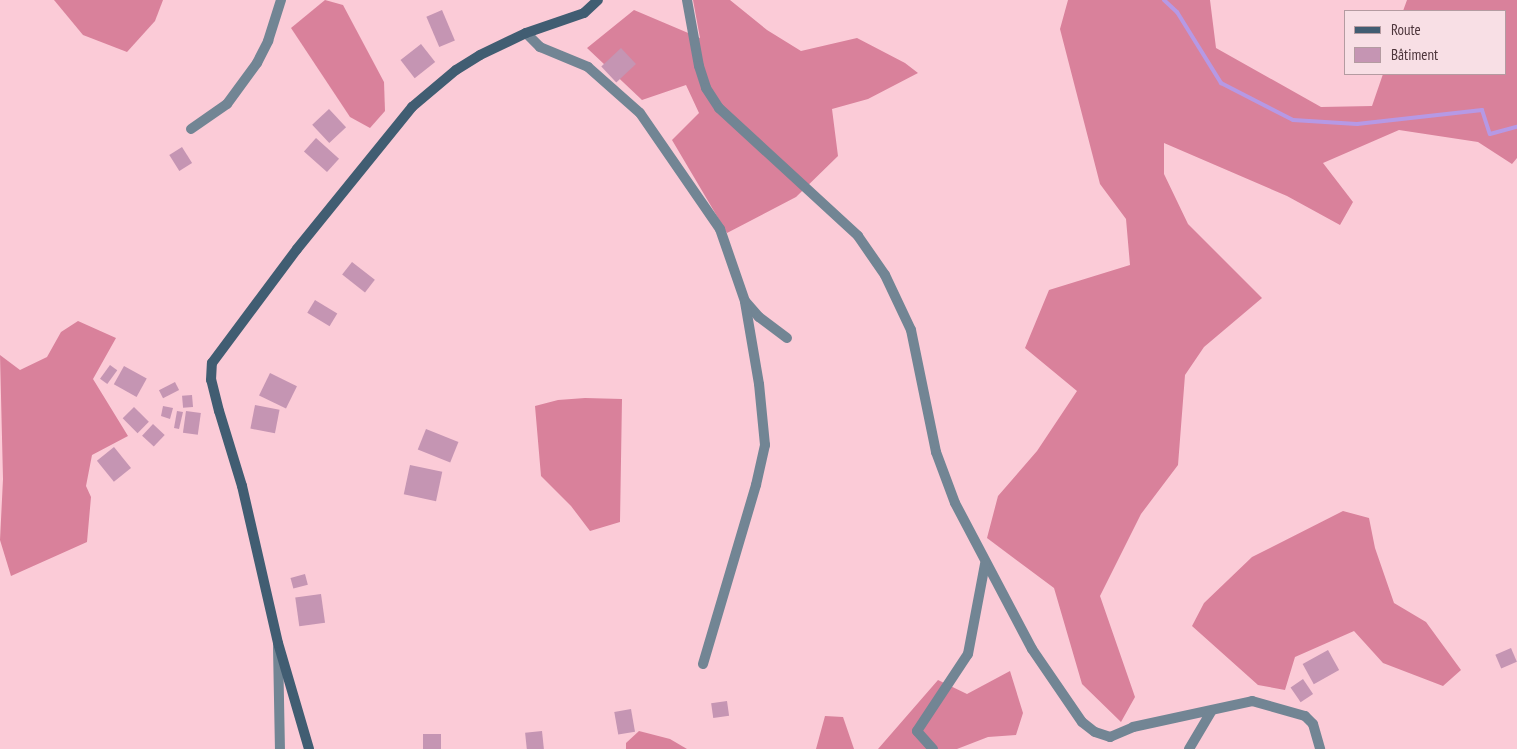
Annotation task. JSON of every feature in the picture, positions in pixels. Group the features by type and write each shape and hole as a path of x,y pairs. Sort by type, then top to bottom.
{"main road":[{"path":"309,749 278,644 242,486 211,380 212,363 297,249 412,107 456,70 526,33 584,13 598,0"}],"street":[{"path":"191,129 227,104 257,63 268,41 281,0"},
{"path":"687,0 706,88 719,108 858,236 885,275 911,330 945,478 985,564 1032,649 1082,722 1095,732 1110,737 1133,727 1211,712 1252,701 1305,716 1313,724 1320,749"},
{"path":"526,33 540,47 588,67 640,113 720,229 745,301 759,384 765,445 756,485 703,664"},
{"path":"745,301 759,317 787,338"},
{"path":"933,749 917,730 968,654 985,564"},
{"path":"278,644 280,749"},
{"path":"1189,749 1211,712"}],"shaded area":[{"path":"54,0 163,0 155,21 127,52 83,35"},
{"path":"325,0 343,5 384,82 385,111 370,128 350,117 291,28"},
{"path":"693,0 730,0 767,30 801,51 857,38 905,63 918,73 868,99 832,109 838,156 796,197 727,233 672,140 699,113 686,85 642,100 587,48 634,10 700,38"},
{"path":"1068,0 1210,0 1216,48 1321,107 1372,106 1383,75 1507,75 1507,10 1403,10 1407,0 1517,0 1517,158 1512,164 1478,142 1399,130 1323,163 1353,202 1340,225 1287,196 1164,143 1164,174 1188,224 1262,298 1204,347 1185,375 1178,465 1141,514 1100,596 1135,697 1121,722 1082,684 1054,588 987,538 998,496 1037,451 1077,391 1025,348 1049,290 1130,265 1126,219 1100,184 1060,29"},
{"path":"78,321 116,338 93,379 128,436 92,455 86,486 91,497 87,542 11,576 0,540 3,479 0,355 20,370 47,357 61,332"},
{"path":"585,398 622,399 620,522 590,531 571,506 541,476 535,406 558,400"},
{"path":"1343,511 1369,518 1375,548 1394,603 1426,622 1461,670 1443,686 1383,663 1354,631 1295,657 1285,690 1258,685 1192,626 1204,603 1252,557"},
{"path":"1010,671 1023,713 1016,735 988,737 957,749 878,749 938,680 967,694"},
{"path":"825,716 843,717 854,749 816,749"},
{"path":"639,731 670,739 687,749 626,749 626,743"}],"building":[{"path":"442,10 455,40 439,47 426,17"},
{"path":"421,44 435,62 415,78 401,60"},
{"path":"621,48 636,64 616,83 601,66"},
{"path":"329,109 346,127 329,143 312,125"},
{"path":"316,138 339,159 327,172 304,151"},
{"path":"182,147 192,163 179,171 169,155"},
{"path":"352,262 375,280 365,292 342,275"},
{"path":"315,300 337,313 330,326 307,313"},
{"path":"110,365 117,370 107,384 100,379"},
{"path":"124,366 147,379 137,397 114,384"},
{"path":"270,373 297,386 286,409 259,395"},
{"path":"175,382 179,390 163,398 159,390"},
{"path":"192,395 193,407 183,408 182,396"},
{"path":"255,405 280,410 275,433 250,429"},
{"path":"163,406 173,408 170,419 161,416"},
{"path":"134,407 149,422 138,433 123,418"},
{"path":"177,411 183,412 179,429 174,428"},
{"path":"186,411 201,413 198,435 183,433"},
{"path":"153,424 165,435 154,447 142,436"},
{"path":"426,429 458,442 450,463 418,449"},
{"path":"114,447 131,468 114,482 97,461"},
{"path":"410,465 442,472 436,501 404,494"},
{"path":"305,574 308,585 293,589 291,578"},
{"path":"321,594 325,623 299,626 295,598"},
{"path":"1511,648 1517,662 1501,668 1495,655"},
{"path":"1328,650 1339,670 1314,684 1303,664"},
{"path":"1303,679 1313,694 1301,702 1291,687"},
{"path":"727,701 729,716 713,718 711,703"},
{"path":"631,709 635,732 618,735 614,712"},
{"path":"542,731 544,749 527,749 525,733"},
{"path":"423,734 441,734 441,749 423,749"}],"waterway":[{"path":"1164,0 1177,12 1221,83 1293,120 1357,124 1482,110 1490,134 1517,127"}]}
